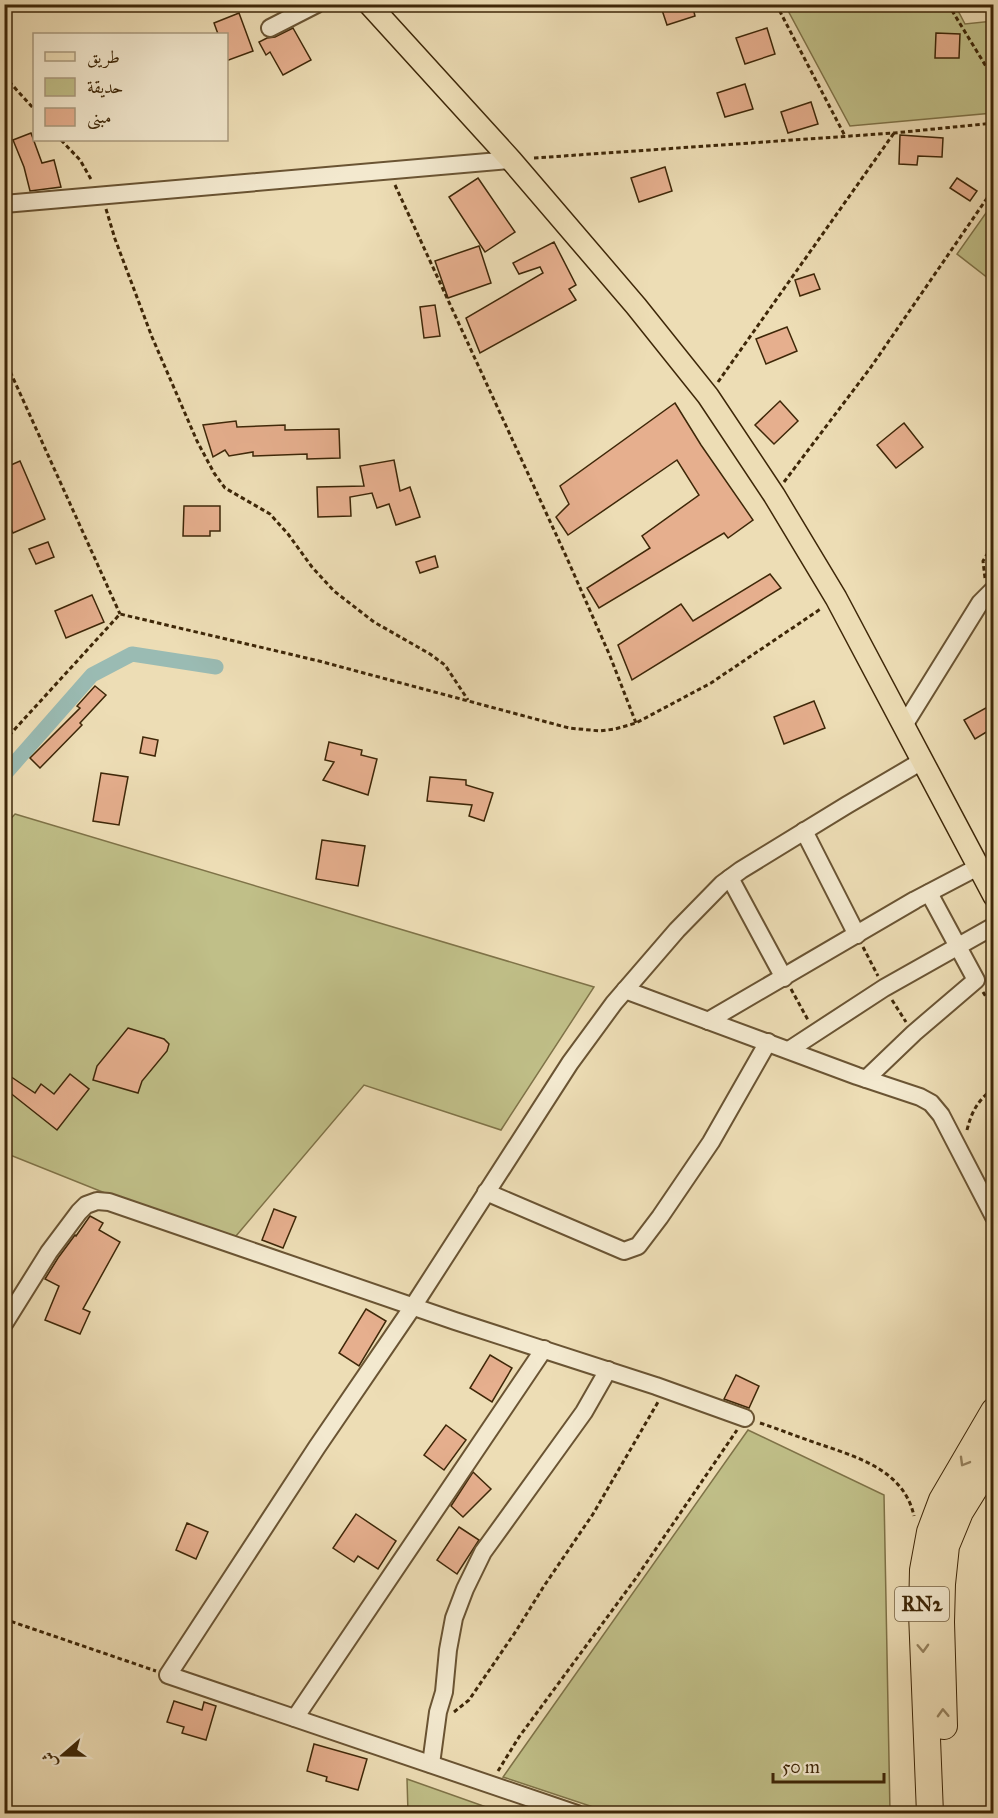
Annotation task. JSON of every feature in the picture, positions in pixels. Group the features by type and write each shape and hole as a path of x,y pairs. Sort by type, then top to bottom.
{"highway":[{"name":"RN2","path":"930,1814 922,1624 924,1570 930,1532 942,1500 993,1411"},
{"name":"RN2","path":"947,1814 941,1622 946,1545 960,1512 993,1457"}],"main road":[{"path":"369,4 511,160 629,297 708,396 774,495 836,598 993,896"}],"street":[{"path":"270,28 316,4"},
{"path":"4,204 511,160"},
{"path":"903,727 980,603 991,591"},
{"path":"577,1814 168,1675 317,1447 414,1305 570,1063 625,990 677,930 730,878 922,761"},
{"path":"804,831 857,935"},
{"path":"708,1021 929,892 978,867"},
{"path":"730,878 784,978"},
{"path":"866,1079 914,1033 976,980 929,892"},
{"path":"789,1050 884,988 993,926"},
{"path":"625,990 920,1097 931,1103 941,1115 993,1217"},
{"path":"486,1192 624,1251 638,1246 711,1142 768,1042"},
{"path":"4,1324 49,1252 79,1212 87,1205 97,1201 109,1202 745,1418"},
{"path":"295,1718 544,1349"},
{"path":"430,1764 444,1692 454,1618 465,1589 483,1552 584,1412 608,1371"}],"path":[{"path":"776,4 845,135"},
{"path":"948,4 993,82"},
{"path":"4,76 33,108"},
{"path":"511,160 894,133 993,123"},
{"path":"708,396 894,133"},
{"path":"62,141 80,160 102,196 115,239 152,336 213,473 225,488 270,514 334,591 374,622 445,665 468,700"},
{"path":"389,171 566,556 610,656 636,723"},
{"path":"774,495 871,367 993,188"},
{"path":"4,358 120,614"},
{"path":"991,591 983,572 983,561 993,543"},
{"path":"120,614 319,661 569,728 600,731 636,723 711,683 836,598"},
{"path":"4,741 120,614"},
{"path":"784,978 815,1032"},
{"path":"976,980 993,1010"},
{"path":"963,1158 970,1115 993,1087"},
{"path":"437,1721 469,1700 593,1514 665,1389"},
{"path":"490,1785 519,1737 636,1578 745,1418 867,1461 895,1480 905,1493 914,1517"},
{"path":"4,1619 168,1675"}],"green space":[{"path":"785,5 955,5 965,24 993,21 993,113 850,126"},
{"path":"993,203 993,282 957,254"},
{"path":"15,814 594,987 501,1130 364,1085 230,1243 5,1153 4,826"},
{"path":"748,1430 884,1495 890,1813 611,1813 503,1777"},
{"path":"407,1779 503,1813 408,1813"}],"building":[{"path":"660,4 692,4 695,16 667,25"},
{"path":"239,13 253,51 228,60 228,33 218,33 214,23"},
{"path":"293,28 311,60 283,75 270,52 266,55 259,42"},
{"path":"767,28 775,54 745,64 736,38"},
{"path":"936,33 960,34 959,58 935,58"},
{"path":"745,84 753,109 725,117 717,93"},
{"path":"811,102 818,124 788,133 781,112"},
{"path":"31,133 42,163 54,160 61,187 30,191 24,167 13,140"},
{"path":"900,135 943,138 942,157 918,156 917,165 899,164"},
{"path":"665,167 672,191 639,202 631,178"},
{"path":"478,178 515,232 485,252 449,197"},
{"path":"957,178 977,191 970,201 950,188"},
{"path":"554,242 576,285 569,289 576,300 480,353 466,318 543,273 540,267 519,274 513,263"},
{"path":"479,246 491,283 448,298 435,261"},
{"path":"814,274 820,289 800,296 795,280"},
{"path":"435,305 440,336 424,338 420,307"},
{"path":"787,327 797,351 766,364 756,339"},
{"path":"780,401 798,421 774,444 755,425"},
{"path":"675,403 753,520 728,538 724,533 599,608 587,588 650,548 642,536 699,495 677,460 568,535 556,517 569,504 560,486"},
{"path":"236,421 237,427 285,425 285,430 339,429 340,458 307,459 307,454 253,456 253,452 229,456 225,450 213,457 203,425"},
{"path":"904,423 923,447 896,468 877,445"},
{"path":"394,460 400,491 410,487 420,517 396,525 389,504 377,508 372,493 350,497 351,516 318,517 317,487 364,486 360,466"},
{"path":"20,461 45,519 13,533 4,514 4,468"},
{"path":"184,506 220,506 220,531 210,531 210,536 183,536"},
{"path":"48,542 54,557 36,564 29,549"},
{"path":"435,556 438,567 420,573 416,562"},
{"path":"770,574 781,588 632,680 618,645 681,604 693,621"},
{"path":"92,595 104,622 66,638 55,611"},
{"path":"95,686 106,695 80,723 82,725 40,768 30,758 80,708 77,706"},
{"path":"814,701 825,728 784,744 774,717"},
{"path":"993,704 993,728 975,739 964,720"},
{"path":"143,737 158,740 155,756 140,753"},
{"path":"329,742 362,750 361,755 377,759 368,795 323,780 334,762 325,760"},
{"path":"101,773 128,777 119,825 93,821"},
{"path":"430,777 466,780 466,785 493,793 484,821 469,816 472,805 427,801"},
{"path":"322,840 365,846 358,886 316,879"},
{"path":"128,1028 164,1039 169,1044 167,1051 142,1081 138,1093 93,1080 97,1066"},
{"path":"4,1072 35,1093 41,1084 54,1094 70,1074 89,1089 57,1130 4,1088"},
{"path":"274,1209 296,1217 283,1248 262,1240"},
{"path":"90,1216 103,1223 99,1230 120,1242 83,1309 90,1312 80,1334 45,1320 59,1286 45,1279"},
{"path":"366,1309 386,1321 359,1366 339,1353"},
{"path":"490,1355 512,1368 492,1402 470,1388"},
{"path":"736,1375 759,1386 749,1408 724,1399"},
{"path":"446,1425 466,1440 444,1470 424,1455"},
{"path":"473,1472 491,1489 463,1517 451,1506"},
{"path":"356,1514 396,1541 378,1569 358,1556 354,1562 333,1548"},
{"path":"187,1523 208,1532 196,1559 176,1550"},
{"path":"459,1527 479,1540 457,1574 437,1560"},
{"path":"174,1701 202,1710 204,1702 216,1706 206,1740 182,1733 184,1727 167,1722"},
{"path":"314,1744 367,1759 358,1790 326,1781 327,1777 307,1771"}],"waterway":[{"path":"4,775 92,675 132,654 216,667"}]}
